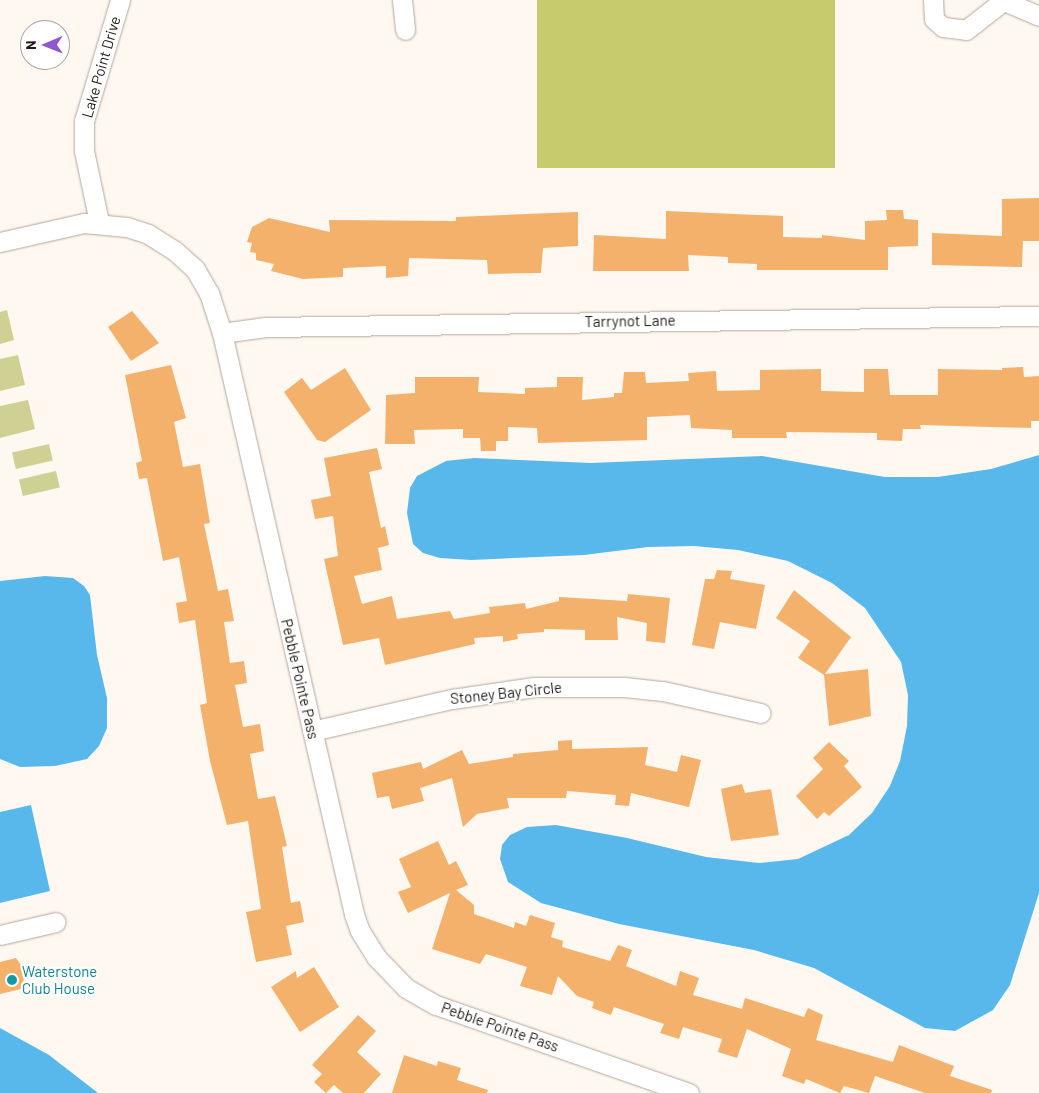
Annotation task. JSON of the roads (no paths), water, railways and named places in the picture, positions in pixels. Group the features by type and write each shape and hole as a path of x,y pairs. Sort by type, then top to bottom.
{"street":[{"name":"Lake Point Drive","path":"99,222 84,151 84,121 120,0"},
{"path":"402,0 405,30"},
{"path":"933,0 934,19 943,27 966,30 1002,0 1039,16"},
{"name":"Pebble Pointe Pass","path":"0,242 84,222 99,222 148,234 186,260 209,293 222,333 354,914 367,944 387,970 406,988 436,1005 688,1093"},
{"name":"Tarrynot Lane","path":"222,333 276,326 1039,316"},
{"name":"Stoney Bay Circle","path":"312,731 452,698 534,687 624,687 663,691 761,713"},
{"path":"0,935 56,922"}],"water":[{"path":"1039,455 1039,893 1010,985 993,1010 955,1031 925,1028 814,968 754,950 619,924 541,903 508,882 500,859 502,845 510,835 527,827 556,825 627,838 706,857 759,863 798,859 849,835 872,813 890,786 900,761 907,726 908,695 901,662 865,608 832,583 788,561 738,550 694,546 648,547 584,555 471,560 440,558 423,553 413,544 407,513 410,488 417,476 446,461 474,458 591,463 762,456 885,477 938,477 991,469"},
{"path":"45,576 73,578 84,586 90,595 97,655 107,698 107,728 99,746 87,759 55,766 20,767 0,759 0,581"},
{"path":"31,805 50,891 0,903 0,812"},
{"path":"0,1028 49,1055 98,1093 0,1093"}],"place":[{"name":"Waterstone Club House","path":"12,980"}]}
